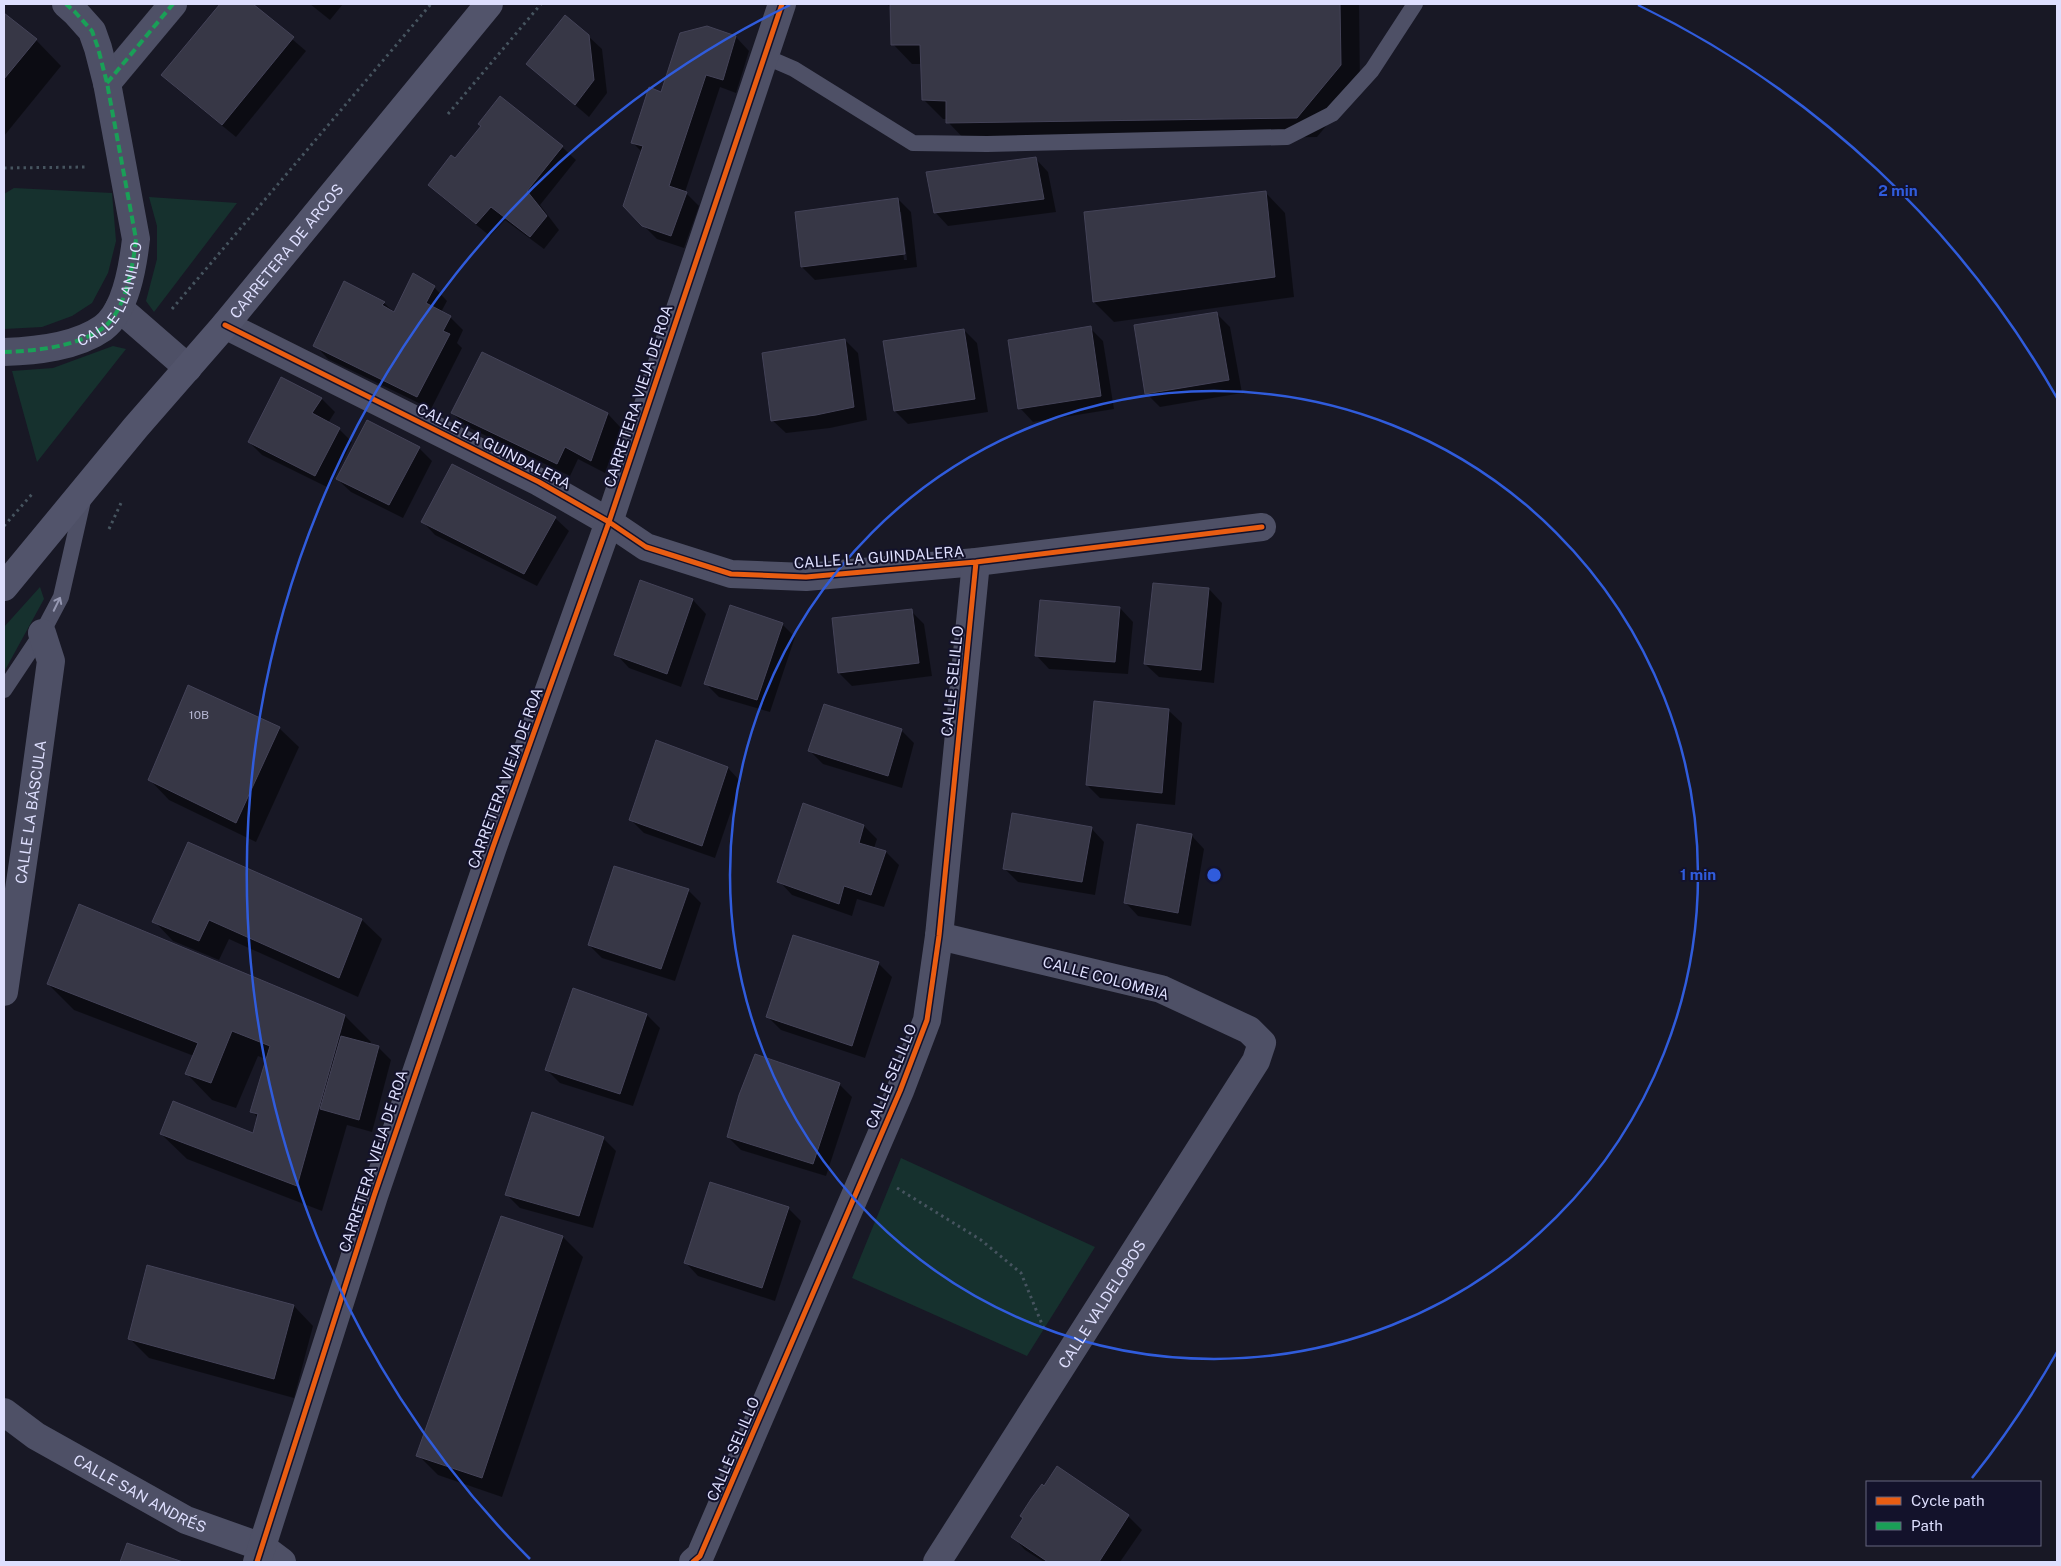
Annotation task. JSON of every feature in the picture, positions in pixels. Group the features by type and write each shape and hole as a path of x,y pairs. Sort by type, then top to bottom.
{"street":[{"name":"CALLE LLANILLO","path":"4,352 27,352 68,344 104,327 119,308 133,263 136,239 107,84 92,31 76,12 66,4"},
{"path":"107,84 173,4"},
{"name":"CARRETERA DE ARCOS","path":"4,587 225,324 489,4"},
{"name":"CARRETERA VIEJA DE ROA","path":"267,1557 374,1196 493,847 609,522 782,4"},
{"path":"119,308 188,368"},
{"name":"CALLE LA GUINDALERA","path":"225,324 539,482 609,522 646,547 731,574 806,577 976,562 1262,527"},
{"name":"CALLE SELILLO","path":"705,1560 900,1091 927,1020 939,936 976,562"},
{"name":"CALLE LA BÁSCULA","path":"4,992 51,661 42,632"},
{"name":"CALLE COLOMBIA","path":"939,936 1161,990 1249,1030 1262,1043"},
{"name":"CALLE VALDELOBOS","path":"937,1562 1250,1070 1262,1043"},
{"name":"CALLE SAN ANDRÉS","path":"4,1412 36,1436 186,1520 267,1557"}],"lane":[{"path":"764,56 794,70 913,143 987,144 1287,136 1332,114 1372,70 1415,4"},
{"path":"4,690 42,632 61,597 86,489"}],"path":[{"path":"151,336 431,4"},
{"path":"4,168 124,168"},
{"path":"106,537 122,501"},
{"path":"866,1170 920,1201 981,1240 1021,1273 1035,1303 1058,1372"}],"green space":[{"path":"14,188 112,193 116,241 108,273 92,303 72,316 42,327 4,329 4,194"},
{"path":"149,197 237,203 154,312 146,301 157,259 157,226"},
{"path":"113,346 126,349 37,462 12,371 53,368"},
{"path":"40,587 44,599 4,672 4,627"},
{"path":"901,1158 1095,1247 1027,1356 852,1278"}],"building":[{"path":"220,4 253,4 294,37 222,125 161,75"},
{"path":"890,4 1340,4 1341,65 1297,118 946,123 946,101 922,100 920,45 891,45"},
{"path":"4,13 37,39 4,79"},
{"path":"565,15 589,35 594,80 575,105 526,64"},
{"path":"707,26 736,36 723,80 706,75 669,186 687,192 671,236 642,226 623,206 643,146 631,143 649,87 661,92 680,33"},
{"path":"500,96 563,146 527,191 547,216 530,237 491,207 476,224 428,185 451,155 455,158 481,126 478,124"},
{"path":"1036,157 1044,199 934,213 926,172"},
{"path":"1266,191 1275,277 1093,302 1084,212"},
{"path":"898,198 905,254 801,267 795,212"},
{"path":"413,273 435,286 426,303 451,316 443,331 450,334 417,397 313,346 344,281 385,302 382,305 394,312"},
{"path":"1217,312 1229,380 1145,394 1134,325"},
{"path":"1091,326 1101,396 1018,409 1008,340"},
{"path":"964,329 975,399 894,411 883,341"},
{"path":"845,339 854,407 816,415 771,421 762,353"},
{"path":"482,352 608,413 591,461 565,447 557,464 451,413"},
{"path":"281,377 322,398 312,413 340,428 315,476 248,442"},
{"path":"367,420 420,447 389,505 336,479"},
{"path":"452,464 556,517 524,574 421,522"},
{"path":"640,580 693,599 667,674 614,655"},
{"path":"1153,583 1209,588 1201,670 1144,664"},
{"path":"1040,600 1120,607 1115,662 1035,656"},
{"path":"730,605 783,623 757,700 704,684"},
{"path":"912,609 919,663 838,673 832,618"},
{"path":"188,685 280,727 236,823 148,780"},
{"path":"1094,701 1169,709 1162,793 1086,785"},
{"path":"824,704 902,729 888,776 808,751"},
{"path":"656,740 728,767 702,846 629,820"},
{"path":"803,803 864,825 859,843 886,851 871,895 844,886 839,904 777,882"},
{"path":"1012,813 1092,827 1082,882 1003,869"},
{"path":"1137,824 1192,834 1178,913 1124,903"},
{"path":"188,842 362,919 339,978 209,920 199,941 152,922"},
{"path":"614,866 689,889 661,969 588,945"},
{"path":"79,904 345,1015 297,1186 160,1134 173,1101 253,1133 258,1114 250,1112 270,1046 232,1031 211,1083 185,1074 198,1043 47,984"},
{"path":"793,935 879,962 852,1046 766,1017"},
{"path":"573,988 647,1014 620,1094 545,1070"},
{"path":"341,1036 379,1046 359,1120 320,1109"},
{"path":"755,1054 840,1083 813,1164 727,1137 739,1095"},
{"path":"532,1112 604,1137 579,1216 505,1195"},
{"path":"710,1182 789,1207 762,1288 684,1263"},
{"path":"501,1216 563,1236 482,1478 416,1456"},
{"path":"147,1265 294,1305 274,1379 128,1339"},
{"path":"1057,1466 1129,1515 1099,1562 1048,1562 1011,1537 1023,1518 1020,1516 1031,1499 1042,1484 1044,1486"},
{"path":"127,1543 183,1562 120,1562"}],"marked path":[{"path":"4,352 29,351 68,344 81,340 103,328 111,320 123,299 133,261 136,239 107,83 98,48 92,31 66,4"},
{"path":"107,83 173,4"}],"cycle path":[{"path":"257,1562 374,1196 493,847 609,522 782,4"},
{"path":"225,325 539,482 609,522 646,547 731,574 806,577 976,562 1262,527"},
{"path":"693,1562 700,1556 900,1091 927,1020 939,936 976,562"}]}
